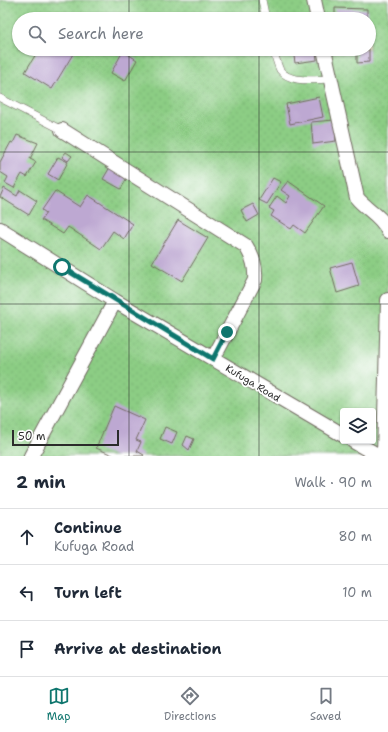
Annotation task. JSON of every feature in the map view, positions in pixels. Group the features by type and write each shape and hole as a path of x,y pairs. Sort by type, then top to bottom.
{"street":[{"path":"314,0 317,12"},
{"path":"326,56 357,198 382,221 388,231"},
{"path":"62,130 246,246 253,258 256,268 255,280 213,359"},
{"name":"Kufuga Road","path":"0,229 115,301 340,433"},
{"path":"384,456 388,300"},
{"path":"31,456 115,301"},
{"path":"358,444 379,456"}],"lane":[{"path":"262,0 265,12"},
{"path":"275,56 280,69 286,75 299,79 331,79"},
{"path":"0,98 62,130"}],"green space":[{"path":"0,0 388,0 388,456 0,456"}],"building":[{"path":"335,8 367,9 367,12 335,12"},
{"path":"35,56 72,56 52,89 25,72"},
{"path":"120,56 131,56 137,60 125,81 111,73"},
{"path":"294,56 317,56 317,60 295,63"},
{"path":"357,56 369,56 369,62 357,63"},
{"path":"319,97 323,117 290,124 286,104"},
{"path":"334,120 336,141 313,144 311,122"},
{"path":"17,135 38,143 30,159 36,162 27,177 22,174 14,188 5,183 8,177 0,172 0,162 11,142 13,143"},
{"path":"66,152 72,156 68,161 62,157"},
{"path":"58,157 68,162 58,180 48,174"},
{"path":"110,167 128,176 121,189 103,179"},
{"path":"273,178 281,182 267,204 259,200"},
{"path":"288,181 324,206 305,233 294,225 291,229 271,216 274,211 269,208 277,196 286,203 290,196 281,190"},
{"path":"4,188 17,196 20,190 37,201 29,215 0,197"},
{"path":"55,191 80,207 88,195 133,224 124,239 113,231 101,249 68,227 63,234 41,220 46,213 42,210"},
{"path":"253,204 259,215 247,222 241,210"},
{"path":"178,220 208,238 182,281 152,263"},
{"path":"352,262 359,286 337,293 330,268"},
{"path":"114,406 145,420 136,440 141,442 137,451 144,455 143,456 115,456 96,448"},
{"path":"165,427 177,432 172,444 160,439"},
{"path":"187,436 194,439 189,450 183,445"}],"route":[{"path":"62,267 115,301 213,359 227,332"}]}
